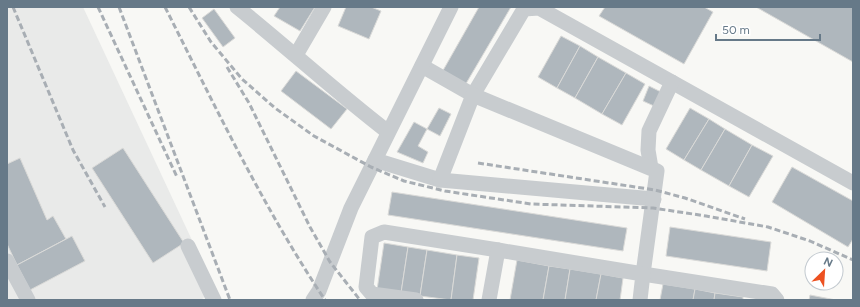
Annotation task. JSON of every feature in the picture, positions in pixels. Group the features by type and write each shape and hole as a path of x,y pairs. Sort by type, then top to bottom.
{"street":[{"path":"237,7 296,55 347,100 388,132"},
{"path":"296,55 324,7"},
{"path":"313,300 319,291 350,208 451,7"},
{"path":"440,180 473,95 524,9 539,8 853,183"},
{"path":"422,66 473,95 658,170 640,300"},
{"path":"651,168 648,150 650,131 672,82"},
{"path":"375,160 440,180 654,199"},
{"path":"416,300 372,294 366,287 372,237 384,232 772,294 777,300"},
{"path":"188,246 214,300"},
{"path":"489,300 498,250"},
{"path":"7,261 28,300"}],"shaded area":[{"path":"7,7 83,7 205,268 210,292 201,300 7,300"}],"building":[{"path":"280,7 315,7 300,31 274,16"},
{"path":"346,7 371,7 381,11 369,39 338,26"},
{"path":"479,7 511,7 464,87 441,74"},
{"path":"605,7 704,7 713,12 684,64 599,16"},
{"path":"756,7 853,7 853,62"},
{"path":"214,9 235,38 223,47 202,18"},
{"path":"561,36 580,46 557,88 538,77"},
{"path":"580,46 598,57 575,98 557,88"},
{"path":"598,57 626,73 602,114 575,98"},
{"path":"296,71 347,109 331,129 281,91"},
{"path":"626,73 645,84 622,125 602,114"},
{"path":"649,86 661,92 654,106 643,101"},
{"path":"439,108 451,114 440,136 427,129"},
{"path":"690,108 709,119 684,160 666,149"},
{"path":"709,119 725,129 701,170 684,160"},
{"path":"414,122 427,129 418,146 428,152 423,163 397,152"},
{"path":"725,129 752,145 729,186 701,170"},
{"path":"752,145 773,156 749,197 729,186"},
{"path":"123,148 184,243 153,263 92,168"},
{"path":"20,158 47,220 53,216 66,239 17,265 7,244 7,164"},
{"path":"792,167 853,201 853,239 848,247 772,202"},
{"path":"392,192 627,228 623,251 388,215"},
{"path":"670,227 771,242 767,271 666,256"},
{"path":"72,236 85,261 30,290 17,265"},
{"path":"384,243 408,247 401,293 377,290"},
{"path":"408,247 427,250 420,296 401,293"},
{"path":"427,250 457,255 451,300 420,296"},
{"path":"457,255 479,258 473,300 451,300"},
{"path":"517,260 549,266 543,300 510,300"},
{"path":"549,266 570,269 565,300 543,300"},
{"path":"570,269 601,274 596,300 565,300"},
{"path":"601,274 623,278 620,300 596,300"},
{"path":"663,284 695,289 693,300 660,300"},
{"path":"695,289 715,293 714,300 693,300"},
{"path":"715,293 743,297 743,300 714,300"},
{"path":"810,295 836,300 809,300"}],"railway":[{"path":"13,7 73,150 105,207"},
{"path":"98,7 177,177"},
{"path":"119,7 230,300"},
{"path":"165,7 260,193 302,265 325,300"},
{"path":"189,7 211,42 242,79 275,108 314,136 371,167 404,181 445,191 531,204 653,208 706,216 768,227 810,241 853,260"},
{"path":"227,67 249,103 310,227 330,262 360,300"},
{"path":"478,163 655,190 685,198 745,219"}]}
